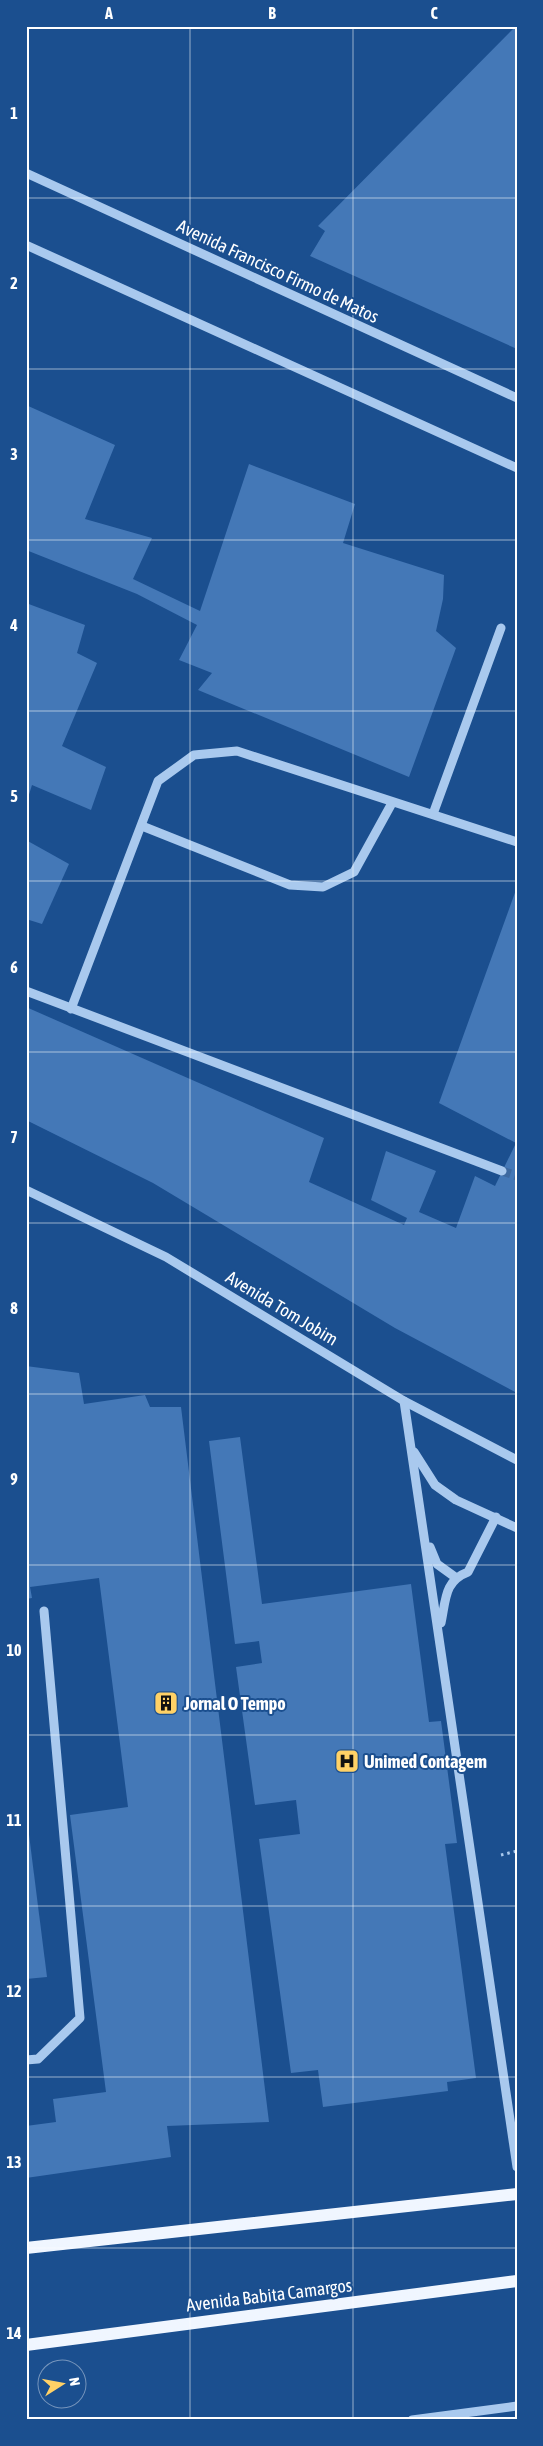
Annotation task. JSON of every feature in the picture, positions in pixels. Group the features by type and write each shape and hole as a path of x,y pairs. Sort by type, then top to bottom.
{"main road":[{"path":"26,2248 517,2194"},
{"name":"Avenida Babita Camargos","path":"26,2345 517,2281"}],"street":[{"name":"Avenida Francisco Firmo de Matos","path":"26,173 517,398"},
{"path":"26,245 517,468"},
{"path":"433,814 501,628"},
{"path":"71,1009 158,781 194,756 237,752 517,842"},
{"path":"142,826 290,885 324,887 354,872 392,803"},
{"path":"26,991 502,1171"},
{"name":"Avenida Tom Jobim","path":"26,1190 166,1257 404,1401 517,1460"},
{"path":"404,1401 517,2167"},
{"path":"412,1450 435,1485 456,1500 517,1528"},
{"path":"439,1630 448,1590 455,1577 468,1572 496,1517"},
{"path":"425,1536 437,1564 455,1577"},
{"path":"26,2060 38,2059 80,2018 44,1611"},
{"path":"412,2420 517,2406"}],"path":[{"path":"501,1855 517,1851"}],"building":[{"path":"516,26 517,349 310,256 325,231 318,226"},
{"path":"26,405 115,445 85,519 152,538 133,579 200,611 249,464 355,504 343,543 444,575 443,599 436,631 456,648 409,777 198,690 212,673 179,660 197,625 137,594 26,550"},
{"path":"26,603 85,625 77,653 97,663 62,746 106,767 91,810 32,785 26,804"},
{"path":"26,840 69,864 42,924 26,919"},
{"path":"517,887 517,1393 395,1328 153,1183 26,1120 26,1007 324,1138 309,1182 404,1225 407,1218 371,1200 386,1151 436,1171 419,1212 456,1228 475,1176 495,1186 516,1143 439,1103"},
{"name":"Jornal O Tempo","path":"26,1366 79,1373 84,1404 145,1395 150,1407 181,1407 269,2122 167,2126 171,2157 26,2178 26,2126 56,2122 53,2099 106,2092 70,1815 128,1807 99,1578 30,1587 32,1598 26,1599"},
{"name":"Unimed Contagem","path":"240,1437 262,1604 411,1584 429,1722 441,1721 457,1843 445,1844 476,2078 447,2082 448,2091 323,2107 318,2070 291,2073 259,1839 300,1834 296,1800 255,1805 236,1667 262,1663 259,1641 235,1644 209,1441"},
{"path":"26,1811 47,1977 26,1979"}],"tunnel":[{"path":"502,1171 517,1176"}],"place":[{"name":"Jornal O Tempo","path":"166,1703"},
{"name":"Unimed Contagem","path":"347,1761"}]}
